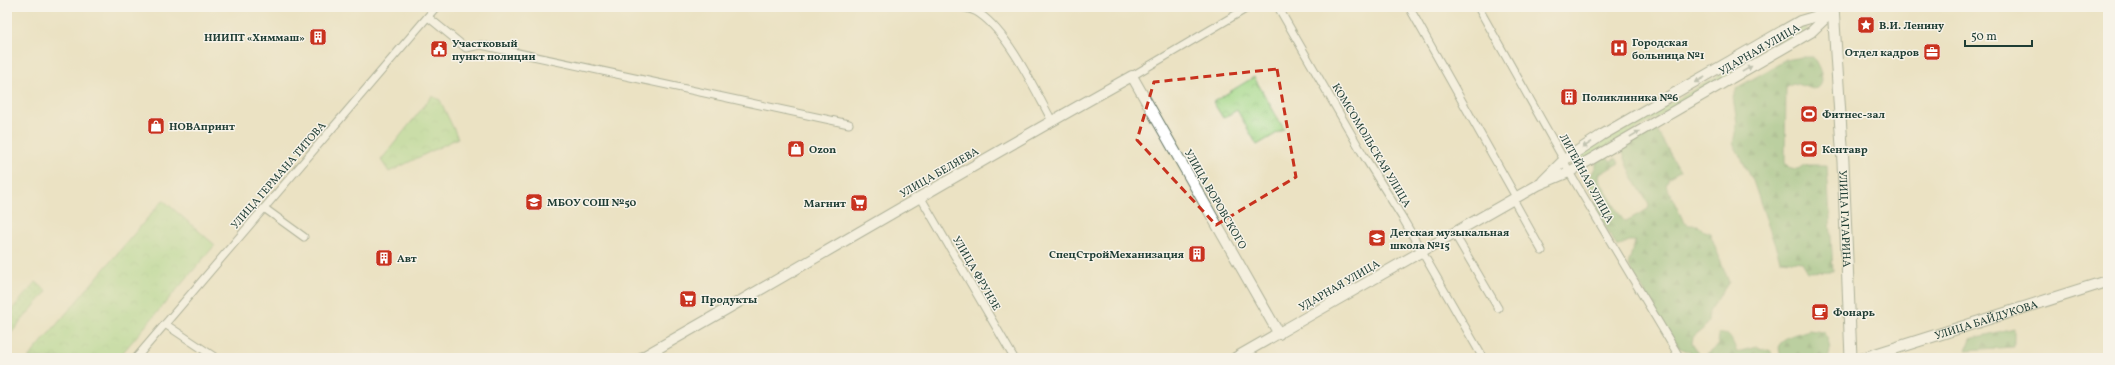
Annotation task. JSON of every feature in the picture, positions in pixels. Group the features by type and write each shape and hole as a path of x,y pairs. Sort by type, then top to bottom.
{"main road":[{"name":"УЛИЦА ГАГАРИНА","path":"1833,9 1843,162 1851,358"},
{"name":"УЛИЦА БАЙДУКОВА","path":"1864,358 2108,281"}],"street":[{"name":"УЛИЦА ГЕРМАНА ТИТОВА","path":"136,358 436,7"},
{"path":"960,7 980,14 999,32 1024,70 1052,121"},
{"name":"УЛИЦА БЕЛЯЕВА","path":"641,358 921,198 1249,7"},
{"name":"КОМСОМОЛЬСКАЯ УЛИЦА","path":"1278,7 1364,156 1422,251 1483,358"},
{"path":"1409,7 1515,198 1542,251"},
{"name":"ЛИТЕЙНАЯ УЛИЦА","path":"1478,7 1564,160 1569,172 1680,358"},
{"name":"УДАРНАЯ УЛИЦА","path":"1235,358 1538,185 1569,172 1804,36 1814,22 1833,9"},
{"path":"428,17 466,48 481,45 850,124"},
{"name":"УДАРНАЯ УЛИЦА","path":"1538,185 1564,160 1602,135 1800,21 1814,22"},
{"name":"УЛИЦА ВОРОВСКОГО","path":"1132,76 1279,334"},
{"name":"УЛИЦА ФРУНЗЕ","path":"921,198 1014,358"},
{"path":"264,208 304,237"},
{"path":"1454,233 1498,308"},
{"path":"165,324 216,358"}],"highlighted area":[{"path":"1277,69 1296,177 1216,225 1137,140 1154,82"}],"green space":[{"path":"1803,27 1807,27 1806,31 1582,161 1576,161 1578,156"},
{"path":"1801,57 1813,57 1821,72 1822,81 1818,88 1813,89 1793,83 1786,87 1785,162 1791,168 1798,169 1804,165 1827,165 1833,271 1808,272 1802,262 1780,260 1753,181 1733,143 1737,123 1733,97 1738,87 1786,60"},
{"path":"1254,77 1284,129 1257,145 1237,110 1223,118 1213,102"},
{"path":"432,96 440,100 458,138 389,172 381,160"},
{"path":"1655,127 1680,171 1669,177 1666,185 1684,222 1689,225 1698,225 1704,231 1710,233 1729,282 1709,312 1708,322 1703,329 1693,337 1692,343 1698,354 1705,356 1718,345 1719,333 1723,333 1731,338 1737,352 1756,347 1771,351 1772,358 1691,358 1690,352 1677,347 1628,265 1635,241 1629,241 1617,247 1595,209 1596,200 1589,187 1590,177 1596,166 1596,158 1605,152 1610,161 1616,158 1619,163 1600,174 1599,179 1623,220 1626,221 1648,209 1649,205 1633,178 1620,146"},
{"path":"163,200 215,245 118,358 28,358"},
{"path":"36,282 47,291 7,338 7,315"},
{"path":"2014,328 2014,347 1966,350 1970,339"},
{"path":"1809,330 1823,332 1830,348 1828,358 1782,358 1779,351 1782,341 1786,338"}],"place":[{"name":"В.И. Ленину","path":"1866,25"},
{"name":"НИИПТ «Химмаш»","path":"318,37"},
{"name":"Городская больница №1","path":"1619,48"},
{"name":"Участковый пункт полиции","path":"439,49"},
{"name":"Отдел кадров","path":"1932,52"},
{"name":"Поликлиника №6","path":"1569,97"},
{"name":"Фитнес-зал","path":"1809,114"},
{"name":"НОВАпринт","path":"156,126"},
{"name":"Ozon","path":"796,149"},
{"name":"Кентавр","path":"1809,149"},
{"name":"МБОУ СОШ №50","path":"534,202"},
{"name":"Магнит","path":"859,203"},
{"name":"Детская музыкальная школа №15","path":"1377,238"},
{"name":"СпецСтройМеханизация","path":"1197,254"},
{"name":"Авт","path":"384,258"},
{"name":"Продукты","path":"688,299"},
{"name":"Фонарь","path":"1820,312"}]}
